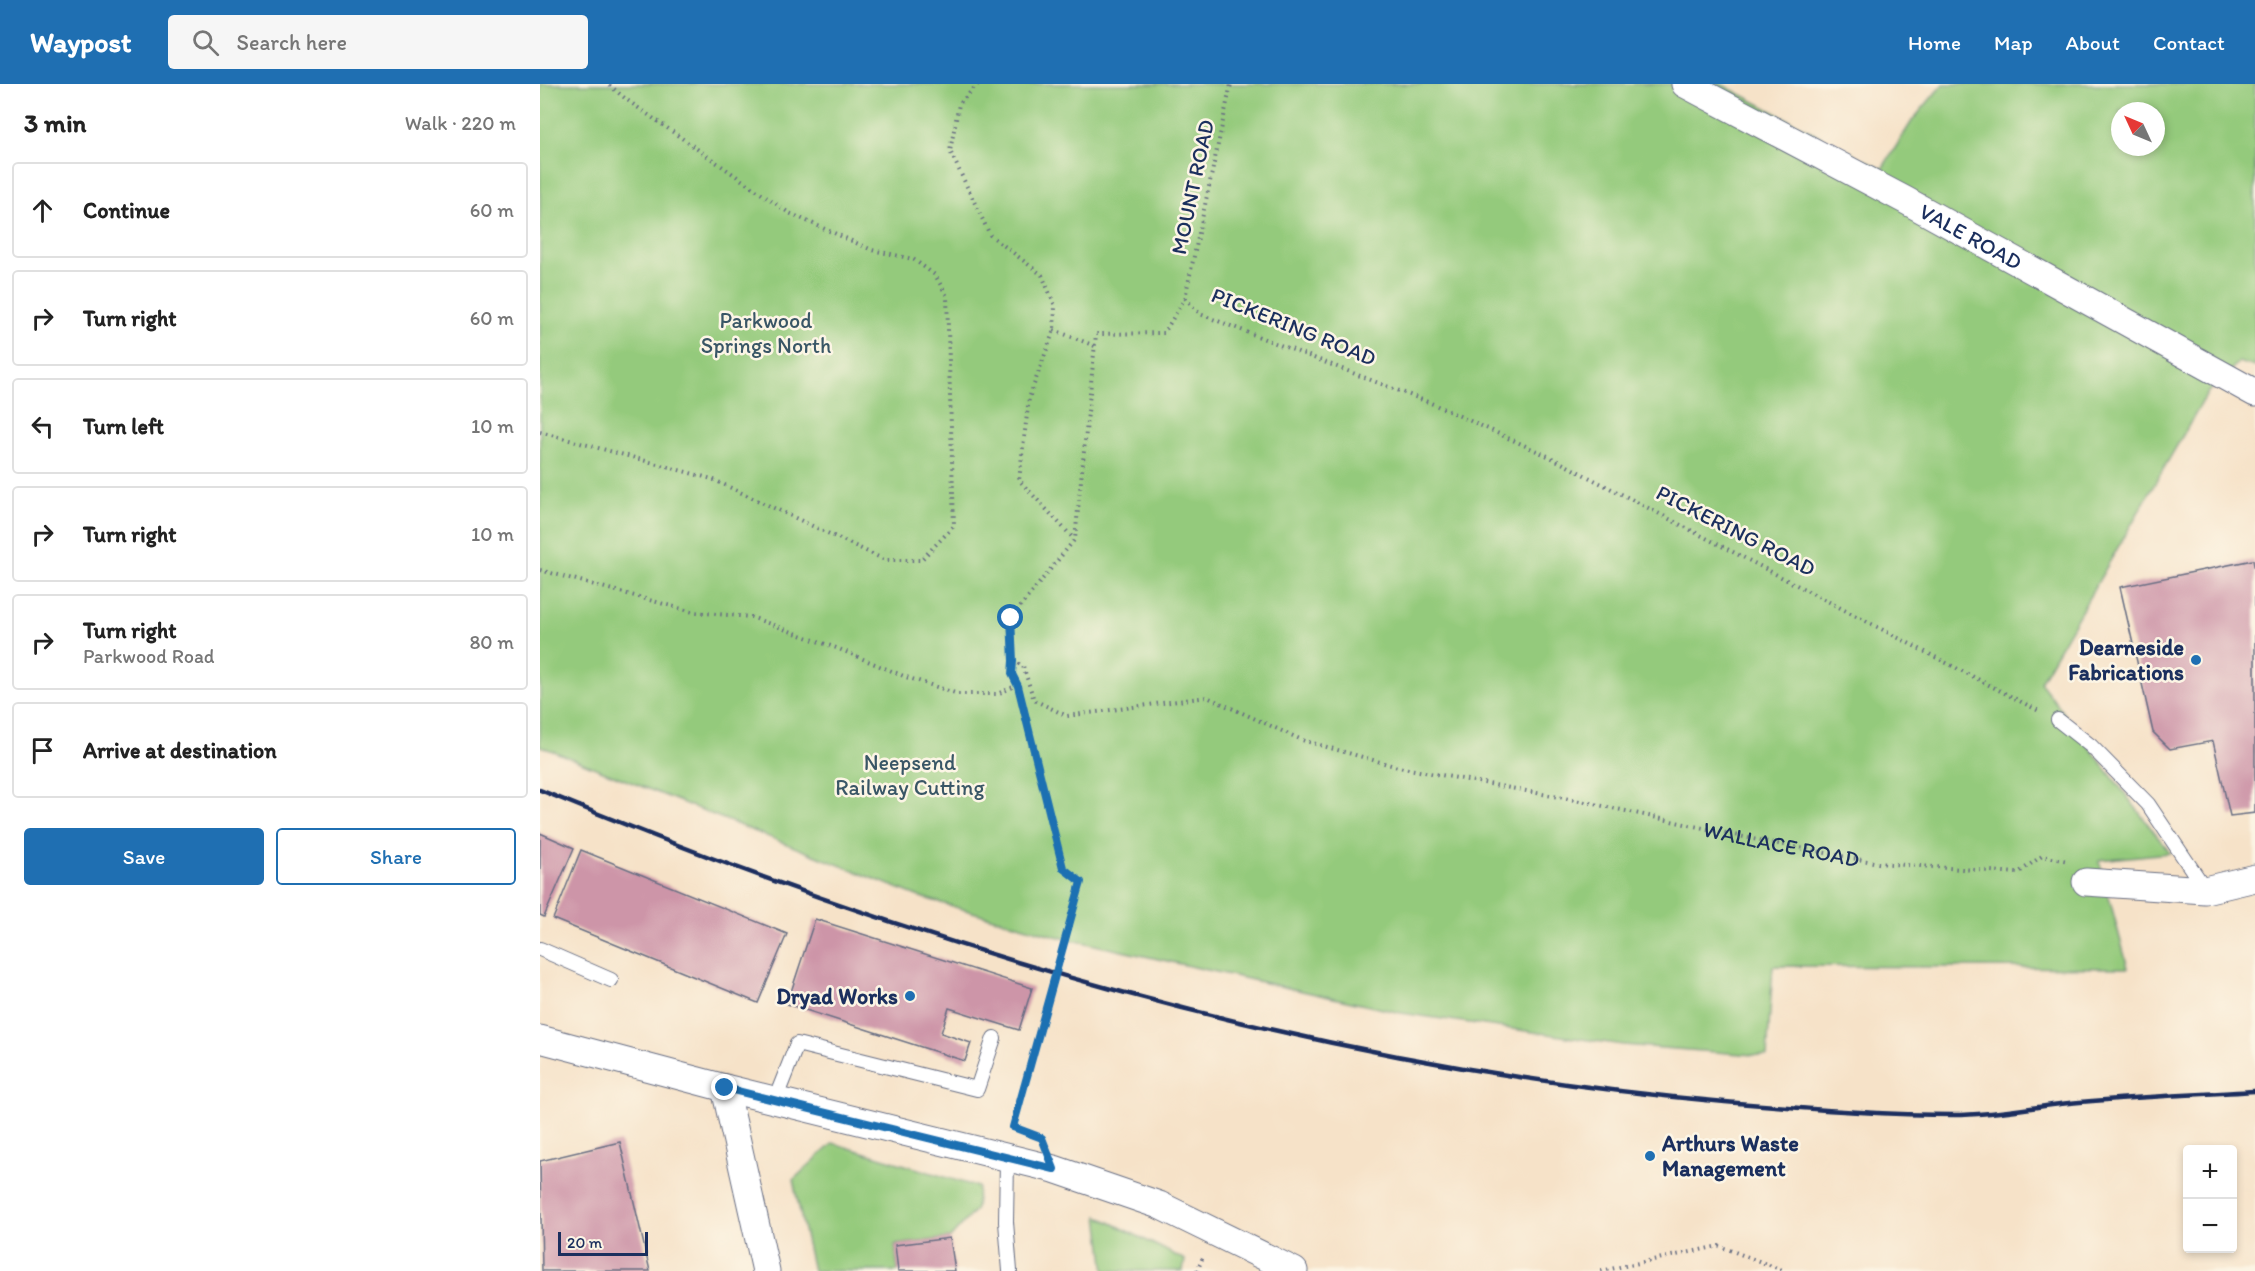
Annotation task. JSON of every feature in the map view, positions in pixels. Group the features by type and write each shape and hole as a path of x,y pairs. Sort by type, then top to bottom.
{"street":[{"name":"VALE ROAD","path":"1685,84 1905,200 2255,393"},
{"path":"2086,882 2205,890 2255,878"},
{"path":"540,1039 725,1088 1054,1169 1159,1205 1294,1271"},
{"path":"725,1088 766,1271"}],"lane":[{"path":"2058,720 2091,746 2148,804 2205,890"},
{"path":"540,949 611,980"},
{"path":"774,1100 797,1044 977,1089 994,1038"},
{"path":"1007,1158 1006,1222 1010,1271"}],"path":[{"path":"540,432 712,479 885,560 921,560 954,526 947,296 935,275 913,259 872,250 789,213 627,100 608,84"},
{"path":"978,84 959,104 950,151 990,235 1042,274 1055,306 1054,330 1029,398 1019,480 1075,539"},
{"name":"MOUNT ROAD","path":"1095,346 1096,334 1164,333 1185,298 1231,84"},
{"name":"PICKERING ROAD","path":"1185,298 1200,314 1433,404 1550,457 2058,720"},
{"path":"1023,1131 1013,1127 1081,882 1063,868 1018,686 1012,674 1011,618 1075,539 1095,346 1054,330"},
{"path":"540,570 693,612 751,617 906,677 957,694 997,694 1018,686"},
{"name":"WALLACE ROAD","path":"1013,661 1023,666 1034,700 1067,716 1097,710 1207,697 1302,740 1398,767 1585,802 1753,839 1878,863 2018,873 2042,856 2071,862 2086,882"},
{"path":"1601,1271 1719,1246 1785,1271"}],"green space":[{"path":"540,84 1721,84 1882,169 1912,121 1943,84 2255,84 2255,367 2239,362 2208,392 2040,682 2170,853 2099,860 2128,968 1773,966 1767,1056 1623,1045 1401,1013 1059,937 917,896 540,746"},
{"path":"833,1143 978,1187 976,1209 950,1238 895,1245 898,1271 813,1271 793,1180"},
{"path":"1098,1216 1185,1260 1183,1271 1105,1271"}],"building":[{"name":"Dearneside Fabrications","path":"2253,560 2255,570 2255,813 2230,816 2213,741 2170,749 2153,732 2120,587"},
{"path":"540,833 574,848 544,917 540,915"},
{"path":"581,850 787,934 758,1003 553,919"},
{"name":"Dryad Works","path":"815,919 1032,988 1019,1030 949,1008 941,1033 971,1043 965,1061 787,1004"},
{"path":"620,1142 650,1271 542,1271 540,1161"},
{"path":"950,1238 955,1271 898,1271 895,1245"}],"railway":[{"path":"540,790 683,847 828,900 974,949 1121,992 1269,1029 1420,1060 1571,1085 1725,1102 1897,1114 1969,1115 2092,1101 2255,1091"}],"place":[{"name":"Dearneside Fabrications","path":"2196,660"},
{"name":"Dryad Works","path":"910,996"},
{"name":"Arthurs Waste Management","path":"1650,1156"}],"route":[{"path":"725,1088 1054,1169 1042,1138 1013,1127 1081,882 1063,868 1018,686 1012,674 1011,618"}],"park label":[{"name":"Parkwood Springs North","path":"766,332"},
{"name":"Neepsend Railway Cutting","path":"910,774"}]}
